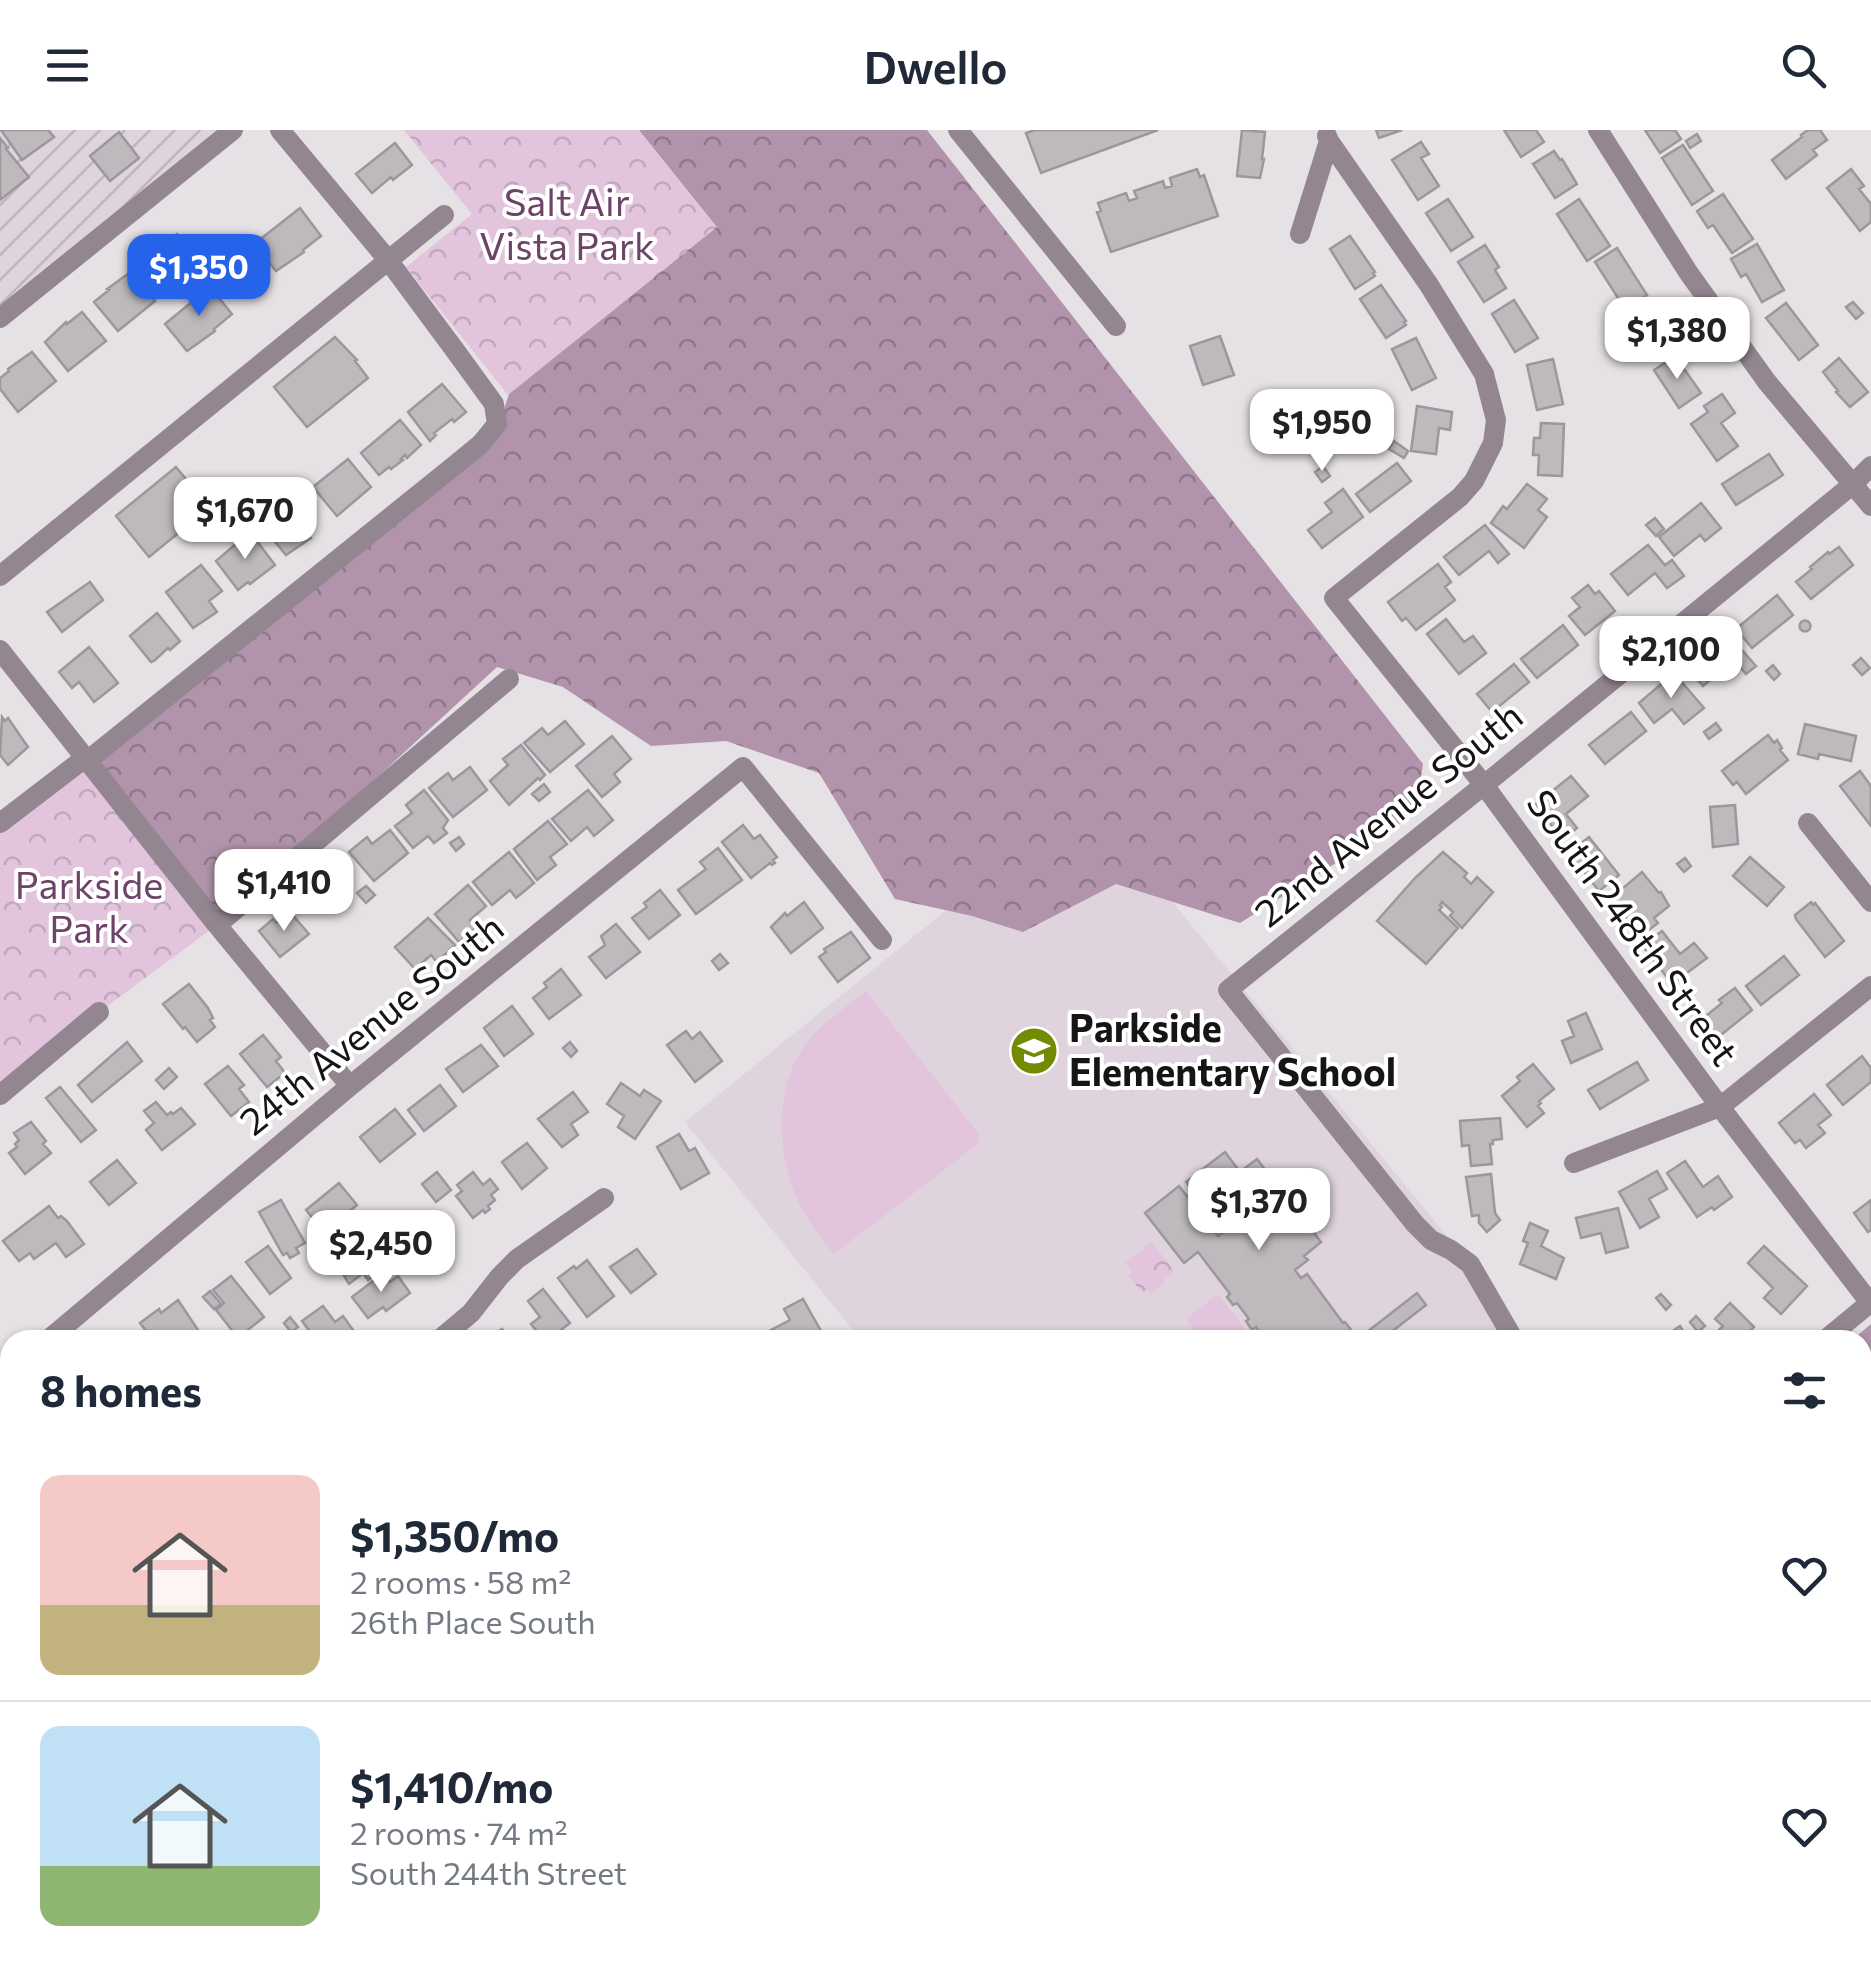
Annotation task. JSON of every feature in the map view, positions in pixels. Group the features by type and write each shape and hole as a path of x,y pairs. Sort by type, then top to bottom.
{"street":[{"path":"0,318 234,130"},
{"path":"0,823 86,760 480,445 497,424 494,404 388,260 280,130"},
{"path":"958,130 1116,326"},
{"path":"1598,130 1688,272 1767,382 1871,506"},
{"path":"1300,234 1327,135"},
{"name":"South 248th Street","path":"1327,135 1484,374 1496,420 1492,443 1474,481 1460,497 1334,598 1484,784 1720,1107 1870,1303"},
{"path":"0,576 444,215"},
{"name":"22nd Avenue South","path":"1508,1330 1470,1264 1415,1224 1228,990 1871,466"},
{"path":"0,650 350,1086"},
{"path":"217,924 509,679"},
{"name":"24th Avenue South","path":"61,1330 350,1086 742,767 882,940"},
{"path":"1808,823 1871,902"},
{"path":"1574,1164 1720,1107 1871,986"},
{"path":"0,1095 99,1012"},
{"path":"451,1330 471,1314 517,1259 604,1198"},
{"path":"1838,1330 1870,1303"}],"shaded area":[{"path":"0,130 233,130 0,318"},
{"name":"Parkside Elementary School","path":"1086,797 1470,1264 1507,1330 853,1330 685,1122"}],"green space":[{"path":"404,130 927,130 1423,764 1416,813 1240,923 1116,884 1023,932 895,899 819,773 726,741 651,746 563,687 497,667 217,925 87,761 503,412 526,343 583,270"},
{"name":"Salt Air Vista Park","path":"404,130 639,130 717,227 508,395 406,267 472,214"},
{"name":"Parkside Park","path":"87,761 217,925 99,1012 0,1095 0,828"},
{"path":"866,991 979,1134 978,1144 834,1254 806,1217 792,1186 783,1146 783,1103 787,1083 803,1048 824,1024"},
{"path":"1152,1242 1174,1271 1151,1294 1147,1289 1142,1293 1128,1275 1132,1272 1125,1263"},
{"path":"1218,1294 1246,1330 1194,1330 1186,1319"}],"building":[{"path":"1,130 48,130 54,137 22,160"},
{"path":"1158,130 1041,173 1026,133"},
{"path":"1242,130 1265,132 1260,178 1237,176"},
{"path":"1376,130 1402,130 1379,138"},
{"path":"1504,130 1536,130 1544,142 1521,157"},
{"path":"1645,130 1675,130 1681,139 1660,153"},
{"path":"1808,130 1820,130 1827,140 1813,150 1817,155 1786,179 1772,160"},
{"path":"119,132 139,158 110,181 90,156"},
{"path":"1697,134 1701,141 1690,148 1686,141"},
{"path":"0,138 29,177 0,200"},
{"path":"1421,142 1429,154 1421,158 1439,186 1418,200 1392,160"},
{"path":"395,143 412,165 372,193 356,174"},
{"path":"1683,145 1713,191 1692,205 1662,158"},
{"path":"1554,151 1577,184 1555,198 1533,164"},
{"path":"1197,169 1200,177 1204,175 1218,216 1111,252 1097,212 1101,211 1098,203 1126,193 1129,201 1137,198 1134,191 1163,181 1165,188 1172,186 1170,178"},
{"path":"1851,169 1871,204 1871,222 1860,231 1827,188"},
{"path":"1723,194 1753,239 1732,253 1713,225 1708,228 1697,211"},
{"path":"1448,199 1473,237 1451,251 1426,213"},
{"path":"1579,199 1610,246 1587,261 1557,214"},
{"path":"300,208 321,236 276,271 254,244"},
{"path":"177,234 201,264 163,294 139,265"},
{"path":"1350,236 1375,272 1375,276 1355,289 1330,249"},
{"path":"1757,244 1784,290 1762,302 1746,274 1741,277 1731,259"},
{"path":"1485,245 1506,288 1484,302 1458,262"},
{"path":"1617,248 1647,295 1625,309 1595,262"},
{"path":"132,271 155,301 118,331 94,302"},
{"path":"1381,285 1406,321 1406,325 1386,338 1360,299"},
{"path":"210,287 232,314 187,351 165,324"},
{"path":"1514,300 1538,338 1515,352 1492,314"},
{"path":"1853,302 1863,313 1856,319 1846,307"},
{"path":"1786,303 1818,345 1799,360 1766,318"},
{"path":"1650,307 1674,339 1653,354 1630,320"},
{"path":"82,312 106,341 68,371 45,342"},
{"path":"1220,336 1234,375 1203,385 1190,346"},
{"path":"335,337 368,378 307,427 274,387"},
{"path":"1416,338 1436,378 1412,390 1392,349"},
{"path":"32,352 56,381 18,412 0,389 0,378"},
{"path":"1675,356 1701,393 1679,408 1654,370"},
{"path":"1839,358 1868,392 1850,407 1823,372"},
{"path":"1553,359 1563,404 1537,410 1527,365"},
{"path":"442,384 466,412 434,433 430,441 408,412"},
{"path":"1722,394 1735,413 1721,423 1738,446 1717,461 1691,424 1708,412 1704,406"},
{"path":"1417,406 1452,412 1450,430 1439,428 1436,454 1411,451"},
{"path":"400,420 421,445 379,475 361,453"},
{"path":"1541,423 1564,424 1562,476 1538,475 1539,455 1533,455 1534,438 1540,438"},
{"path":"1394,441 1408,451 1404,458 1389,449"},
{"path":"1769,454 1783,475 1736,505 1722,484"},
{"path":"348,459 371,487 337,516 313,487"},
{"path":"1397,463 1411,481 1370,512 1356,494"},
{"path":"1323,466 1330,476 1322,482 1315,472"},
{"path":"176,467 198,489 196,492 209,508 149,557 116,516"},
{"path":"1527,484 1547,499 1538,510 1547,517 1524,548 1491,523"},
{"path":"1343,489 1363,517 1322,548 1308,530 1332,512 1325,503"},
{"path":"293,491 314,517 302,527 311,538 286,555 257,520"},
{"path":"1701,503 1721,528 1705,541 1700,535 1674,556 1659,537"},
{"path":"1655,518 1664,529 1656,536 1646,525"},
{"path":"1485,525 1509,554 1498,563 1489,551 1459,575 1444,557"},
{"path":"250,532 275,565 238,590 216,561"},
{"path":"1648,545 1665,565 1672,560 1684,576 1667,588 1655,573 1628,595 1611,574"},
{"path":"1839,547 1853,565 1811,599 1796,582 1828,552"},
{"path":"1438,564 1451,582 1445,587 1455,600 1416,630 1406,618 1402,621 1388,602"},
{"path":"201,565 222,591 209,601 217,612 193,628 166,592"},
{"path":"90,582 103,600 62,632 47,612"},
{"path":"1588,585 1595,594 1599,591 1615,611 1585,635 1569,616 1580,607 1572,598"},
{"path":"1777,595 1793,615 1752,648 1736,629"},
{"path":"157,613 180,641 151,662 130,636"},
{"path":"1446,619 1464,642 1473,636 1486,653 1459,674 1427,634"},
{"path":"1805,620 1811,626 1805,632 1799,626"},
{"path":"1563,625 1578,645 1537,678 1521,659"},
{"path":"1728,634 1756,666 1746,674 1734,660 1703,686 1687,667"},
{"path":"89,647 118,683 94,702 79,682 72,688 59,672"},
{"path":"1861,658 1870,668 1862,675 1853,665"},
{"path":"1514,664 1529,682 1492,712 1477,694"},
{"path":"1773,665 1780,674 1774,680 1766,671"},
{"path":"1674,673 1704,708 1684,724 1672,709 1654,723 1639,703"},
{"path":"1631,712 1646,731 1605,764 1589,745"},
{"path":"2,717 5,721 8,718 28,747 8,765 0,755"},
{"path":"565,721 584,744 550,772 524,743 542,728 548,735"},
{"path":"1716,723 1721,730 1709,739 1704,732"},
{"path":"1805,724 1856,736 1851,761 1798,754"},
{"path":"1768,735 1774,743 1777,740 1788,760 1746,794 1722,771"},
{"path":"612,736 631,759 614,774 620,782 602,797 576,766"},
{"path":"521,745 545,775 509,805 490,781 508,765 503,759"},
{"path":"470,767 487,790 453,817 429,788 448,773 453,780"},
{"path":"1860,771 1871,786 1871,826 1840,786"},
{"path":"1571,776 1588,796 1566,814 1577,828 1562,840 1536,804"},
{"path":"544,784 550,792 539,801 532,794"},
{"path":"424,790 448,820 443,828 447,833 434,843 428,836 413,848 395,826 412,813 406,805"},
{"path":"588,790 613,820 594,836 587,827 571,841 552,819"},
{"path":"1735,805 1738,844 1713,847 1710,807"},
{"path":"548,821 567,844 550,857 556,865 537,880 514,849"},
{"path":"743,825 754,839 760,835 777,857 775,863 751,878 722,842"},
{"path":"390,830 408,853 374,881 349,852 367,837 372,844"},
{"path":"459,837 464,844 456,851 450,843"},
{"path":"1589,837 1619,875 1599,891 1569,853"},
{"path":"718,848 742,880 696,914 678,890 706,869 700,862"},
{"path":"509,852 534,883 516,898 510,890 492,905 473,882"},
{"path":"1443,852 1467,873 1464,877 1471,884 1477,877 1493,892 1462,928 1442,902 1439,910 1458,928 1426,964 1377,921"},
{"path":"1750,857 1784,887 1767,906 1733,876"},
{"path":"1685,858 1691,866 1684,872 1677,864"},
{"path":"337,862 351,879 347,882 352,889 343,896 338,889 309,911 297,896 305,890 303,883"},
{"path":"1642,872 1669,906 1654,918 1658,923 1638,938 1609,900"},
{"path":"468,885 486,906 470,920 477,927 459,942 435,914"},
{"path":"366,886 375,895 366,903 357,893"},
{"path":"660,890 680,915 649,939 632,918"},
{"path":"804,902 823,928 791,953 771,927"},
{"path":"1811,902 1844,941 1825,957 1796,919 1795,915"},
{"path":"290,912 309,934 280,957 259,931"},
{"path":"428,918 455,945 437,962 431,955 415,969 395,947"},
{"path":"616,924 640,952 606,978 589,957 605,945 601,936"},
{"path":"1662,931 1680,954 1694,943 1707,958 1672,984 1643,946"},
{"path":"851,932 870,958 838,982 819,957 826,952 824,949"},
{"path":"720,954 728,963 719,970 712,961"},
{"path":"1784,956 1799,975 1761,1005 1746,986"},
{"path":"561,969 581,995 549,1019 533,998"},
{"path":"189,984 208,1008 215,1027 197,1042 163,1004"},
{"path":"1735,988 1752,1010 1711,1043 1696,1024"},
{"path":"512,1006 533,1034 504,1056 484,1028"},
{"path":"1586,1013 1602,1049 1571,1063 1562,1041 1574,1036 1568,1021"},
{"path":"686,1031 692,1039 700,1032 722,1061 695,1082 667,1045"},
{"path":"263,1035 281,1057 276,1061 285,1073 267,1087 240,1054"},
{"path":"127,1042 142,1061 92,1102 78,1085"},
{"path":"570,1042 577,1051 571,1057 563,1048"},
{"path":"481,1045 498,1066 463,1092 446,1069"},
{"path":"1862,1056 1871,1068 1871,1082 1843,1105 1827,1085"},
{"path":"1637,1062 1648,1080 1600,1109 1588,1090"},
{"path":"1533,1064 1554,1089 1539,1101 1544,1113 1527,1127 1502,1096"},
{"path":"228,1066 244,1085 239,1089 249,1102 231,1116 205,1084"},
{"path":"169,1068 177,1077 164,1089 156,1080"},
{"path":"621,1083 640,1096 644,1090 661,1101 635,1139 618,1127 624,1116 607,1104"},
{"path":"440,1085 456,1106 424,1131 408,1110"},
{"path":"60,1087 96,1130 81,1142 46,1098"},
{"path":"573,1092 588,1112 571,1124 578,1135 562,1147 538,1119"},
{"path":"1814,1094 1831,1115 1818,1125 1825,1133 1806,1148 1800,1140 1795,1143 1779,1123"},
{"path":"156,1102 167,1115 181,1108 195,1124 162,1150 146,1130 154,1123 144,1111"},
{"path":"395,1109 415,1134 380,1162 360,1137"},
{"path":"1500,1118 1502,1139 1490,1144 1492,1164 1471,1166 1469,1145 1462,1146 1460,1121"},
{"path":"31,1122 51,1153 25,1174 9,1153 19,1140 14,1133"},
{"path":"679,1134 689,1151 695,1148 709,1173 681,1189 657,1147"},
{"path":"527,1143 547,1168 522,1189 502,1162"},
{"path":"1225,1152 1240,1172 1257,1159 1321,1242 1295,1270 1301,1278 1307,1274 1351,1330 1252,1330 1246,1321 1249,1319 1237,1303 1233,1305 1227,1297 1230,1294 1198,1252 1184,1263 1145,1213 1179,1186 1218,1236 1224,1232 1186,1182"},
{"path":"117,1160 136,1183 109,1205 90,1182"},
{"path":"1685,1161 1703,1187 1718,1176 1732,1197 1697,1217 1667,1173"},
{"path":"1657,1171 1667,1189 1649,1199 1659,1217 1640,1228 1619,1192"},
{"path":"437,1172 451,1190 436,1202 422,1184"},
{"path":"473,1172 483,1185 490,1179 498,1189 491,1195 495,1200 488,1206 490,1209 473,1218 456,1196 462,1191 457,1185"},
{"path":"1491,1174 1495,1213 1500,1220 1487,1232 1479,1223 1479,1215 1472,1216 1466,1177"},
{"path":"339,1183 357,1205 324,1232 306,1210"},
{"path":"281,1200 305,1243 290,1258 287,1253 283,1255 259,1212"},
{"path":"1871,1200 1871,1230 1868,1232 1854,1213"},
{"path":"49,1206 58,1218 67,1221 84,1244 66,1257 56,1243 34,1259 30,1253 19,1261 3,1241"},
{"path":"1618,1208 1628,1247 1606,1253 1601,1233 1581,1238 1576,1218"},
{"path":"437,1223 451,1242 414,1273 399,1254"},
{"path":"1530,1223 1548,1231 1541,1246 1564,1258 1556,1279 1520,1264"},
{"path":"268,1246 291,1278 270,1294 246,1262"},
{"path":"1764,1246 1807,1286 1781,1314 1764,1298 1773,1288 1748,1263"},
{"path":"637,1249 656,1274 631,1293 610,1267"},
{"path":"587,1260 614,1296 587,1317 558,1278"},
{"path":"377,1263 382,1270 368,1280 363,1273"},
{"path":"357,1266 362,1274 349,1284 344,1276"},
{"path":"385,1272 390,1282 398,1276 410,1293 386,1311 383,1307 368,1318 352,1297"},
{"path":"231,1276 264,1317 248,1330 232,1330 216,1310 224,1303 213,1290"},
{"path":"543,1289 570,1323 561,1330 536,1330 531,1324 540,1317 528,1301"},
{"path":"210,1291 221,1304 214,1309 203,1297"},
{"path":"1417,1293 1426,1305 1394,1330 1370,1330"},
{"path":"1661,1294 1671,1305 1666,1310 1656,1298"},
{"path":"803,1299 820,1330 771,1330 790,1320 784,1309"},
{"path":"178,1300 198,1330 145,1330 140,1323 159,1309 161,1313"},
{"path":"1730,1303 1754,1327 1719,1330 1723,1326 1715,1319"},
{"path":"323,1306 335,1322 343,1316 353,1330 309,1330 302,1321"},
{"path":"1696,1316 1705,1326 1696,1330 1690,1322"},
{"path":"290,1317 298,1327 289,1330 284,1323"}],"place":[{"name":"Parkside Elementary School","path":"1034,1051"}]}
